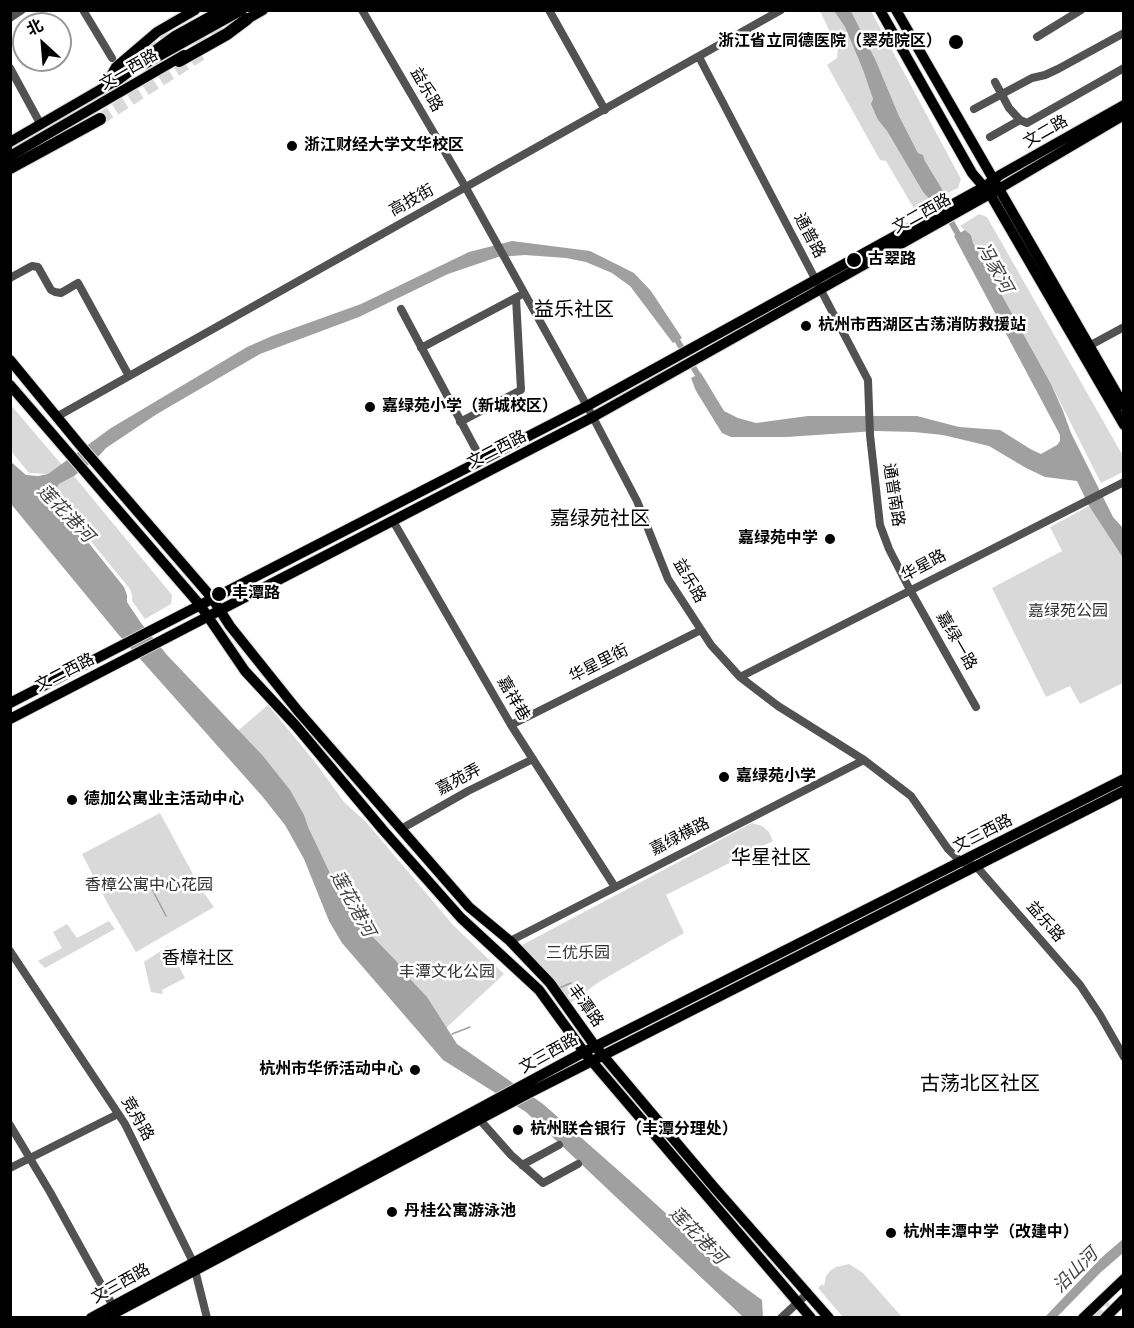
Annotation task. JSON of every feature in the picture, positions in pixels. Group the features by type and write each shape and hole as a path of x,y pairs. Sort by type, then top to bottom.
{"highway":[{"path":"173,34 214,10"},
{"path":"110,85 175,38 224,10"},
{"path":"180,61 227,34 244,15"},
{"path":"10,168 99,119"}],"main road":[{"path":"110,85 116,67 157,32 195,10"},
{"name":"文一西路","path":"10,142 110,85 244,15 263,10"},
{"path":"880,10 972,172 991,187 1124,406"},
{"path":"896,10 991,187 1124,425"},
{"name":"文一西路","path":"10,156 244,15"},
{"name":"文二路","path":"991,187 1124,105"},
{"name":"文二路","path":"991,187 1124,115"},
{"name":"文二西路","path":"10,703 587,406 674,364 991,187"},
{"name":"丰潭路","path":"10,360 212,598 260,666 469,907 510,941 550,983 595,1046 713,1186 829,1317"},
{"name":"文二西路","path":"10,719 593,417 674,364"},
{"name":"丰潭路","path":"10,385 200,605 245,671 296,726 383,830 461,918 550,1002 584,1052 811,1317"},
{"name":"文三西路","path":"107,1317 194,1266 527,1089 595,1046 1124,779"},
{"name":"文三西路","path":"527,1089 592,1061 1124,792"},
{"name":"文三西路","path":"91,1317 480,1120 498,1105"},
{"path":"1083,1317 1124,1279"},
{"path":"1104,1317 1124,1299"}],"street":[{"path":"10,18 22,10"},
{"path":"83,10 112,58"},
{"name":"益乐路","path":"362,10 466,188 507,264 520,296 587,406 637,501 668,579 711,645 740,677 778,706 864,760 911,796 948,849 961,862"},
{"path":"549,10 605,110"},
{"name":"高技街","path":"58,416 781,10"},
{"path":"1037,37 1080,10"},
{"path":"975,109 1032,78 1058,69 1124,33"},
{"name":"通普路","path":"699,57 868,380 870,435"},
{"path":"10,68 40,125"},
{"path":"995,82 1020,120 1027,123 1124,68"},
{"path":"990,137 1020,120"},
{"path":"10,278 32,266 38,267 51,290 55,292 61,292 78,283 129,376"},
{"path":"421,348 520,296 521,390 460,422"},
{"path":"401,309 482,461"},
{"path":"1089,346 1124,327"},
{"name":"通普南路","path":"870,435 880,525 889,549 910,590"},
{"name":"华星路","path":"740,677 1124,482"},
{"name":"嘉祥巷","path":"393,521 511,725 615,887"},
{"name":"嘉绿一路","path":"910,590 976,707"},
{"name":"华星里街","path":"511,725 701,630"},
{"name":"嘉苑弄","path":"401,829 468,791 533,759"},
{"name":"嘉绿横路","path":"510,941 864,760"},
{"path":"961,862 976,866"},
{"name":"益乐路","path":"976,866 1080,985 1124,1057"},
{"name":"竞舟路","path":"10,951 118,1114 159,1191 194,1266 207,1317"},
{"path":"10,1168 118,1114"},
{"path":"480,1120 522,1165 543,1183 578,1164"},
{"path":"10,1125 113,1306"},
{"path":"522,1165 558,1145"},
{"path":"781,1317 808,1293"}],"green space":[{"path":"820,11 834,11 845,27 870,87 878,120 887,131 923,192 932,202 916,212 886,161 880,160 827,65 837,58 838,49"},
{"path":"851,11 871,11 961,179 958,188 945,194 923,155 918,153"},
{"path":"979,214 987,217 1123,456 1123,472 1101,483 1051,384 973,243 971,235 960,226"},
{"path":"10,404 62,465 48,474 29,473 11,451"},
{"path":"74,476 172,595 171,604 145,619 132,601 130,589 56,499 54,491 59,484"},
{"name":"嘉绿苑公园","path":"1089,506 1123,558 1123,683 1080,704 1070,686 1046,697 992,588 1062,551 1050,527"},
{"name":"丰潭文化公园","path":"268,705 315,762 344,802 366,822 453,925 504,974 444,1030 358,929 234,734"},
{"name":"香樟公寓中心花园","path":"160,813 201,889 214,907 136,952 82,854"},
{"name":"三优乐园","path":"752,823 762,826 769,832 773,841 666,895 684,933 599,982 569,1004 522,945"},
{"path":"109,921 115,929 45,968 38,961 62,948 53,932 67,924 77,938"},
{"path":"168,946 185,978 162,990 162,994 151,992 144,962"},
{"path":"849,1264 863,1273 902,1317 843,1317 818,1288 822,1284 824,1286 826,1276 830,1271"}],"water":[{"path":"834,11 851,11 918,153 923,155 945,194 932,202 923,192 887,131 878,120 871,104 873,99 863,70 845,27"},
{"path":"965,230 971,235 973,243 1051,384 1071,433 1113,517 1123,528 1123,558 1089,506 1077,481 1045,477 989,446 943,435 914,432 876,431 786,437 731,437 722,433 696,391 691,378 701,373 724,411 756,423 808,416 917,416 959,427 1000,430 1041,454 1057,445 1060,435 954,236"},
{"name":"莲花港河","path":"512,241 590,251 634,273 651,291 682,338 673,343 630,286 612,273 586,262 566,258 525,255 498,257 448,274 359,317 260,354 157,414 106,448 74,476 59,484 54,492 56,499 75,526 124,587 127,602 141,623 167,655 263,756 290,790 304,815 336,886 368,932 427,997 457,1044 543,1104 636,1186 681,1227 721,1270 762,1300 763,1317 743,1317 526,1112 443,1060 342,943 329,921 304,859 285,825 118,634 11,504 10,461 26,475 48,474 111,428 247,347 361,304 469,252"},
{"path":"1123,1239 1123,1253 1057,1317 1045,1317 1101,1258"}],"waterway":[{"name":"冯家河","path":"934,192 962,241"},
{"path":"674,335 701,380"},
{"path":"152,889 166,916"},
{"path":"559,988 571,983"},
{"path":"452,1034 470,1027"}],"tunnel":[{"path":"196,44 239,20"},
{"path":"130,58 169,36"},
{"path":"100,119 205,52"},
{"path":"1092,1318 1107,1301"}],"place":[{"name":"浙江省立同德医院（翠苑院区）","path":"956,42"},
{"name":"浙江财经大学文华校区","path":"292,146"},
{"name":"古翠路","path":"854,260"},
{"name":"杭州市西湖区古荡消防救援站","path":"806,326"},
{"name":"嘉绿苑小学（新城校区）","path":"370,407"},
{"name":"嘉绿苑中学","path":"830,539"},
{"name":"丰潭路","path":"219,594"},
{"name":"嘉绿苑小学","path":"724,777"},
{"name":"德加公寓业主活动中心","path":"72,800"},
{"name":"杭州市华侨活动中心","path":"415,1070"},
{"name":"杭州联合银行（丰潭分理处）","path":"518,1130"},
{"name":"丹桂公寓游泳池","path":"392,1212"},
{"name":"杭州丰潭中学（改建中）","path":"891,1233"}],"district":[{"name":"益乐社区","path":"574,311"},
{"name":"嘉绿苑社区","path":"600,520"},
{"name":"华星社区","path":"771,859"},
{"name":"香樟社区","path":"198,959"},
{"name":"古荡北区社区","path":"980,1085"}],"water label":[{"name":"沿山河","path":"1076,1271"}]}
